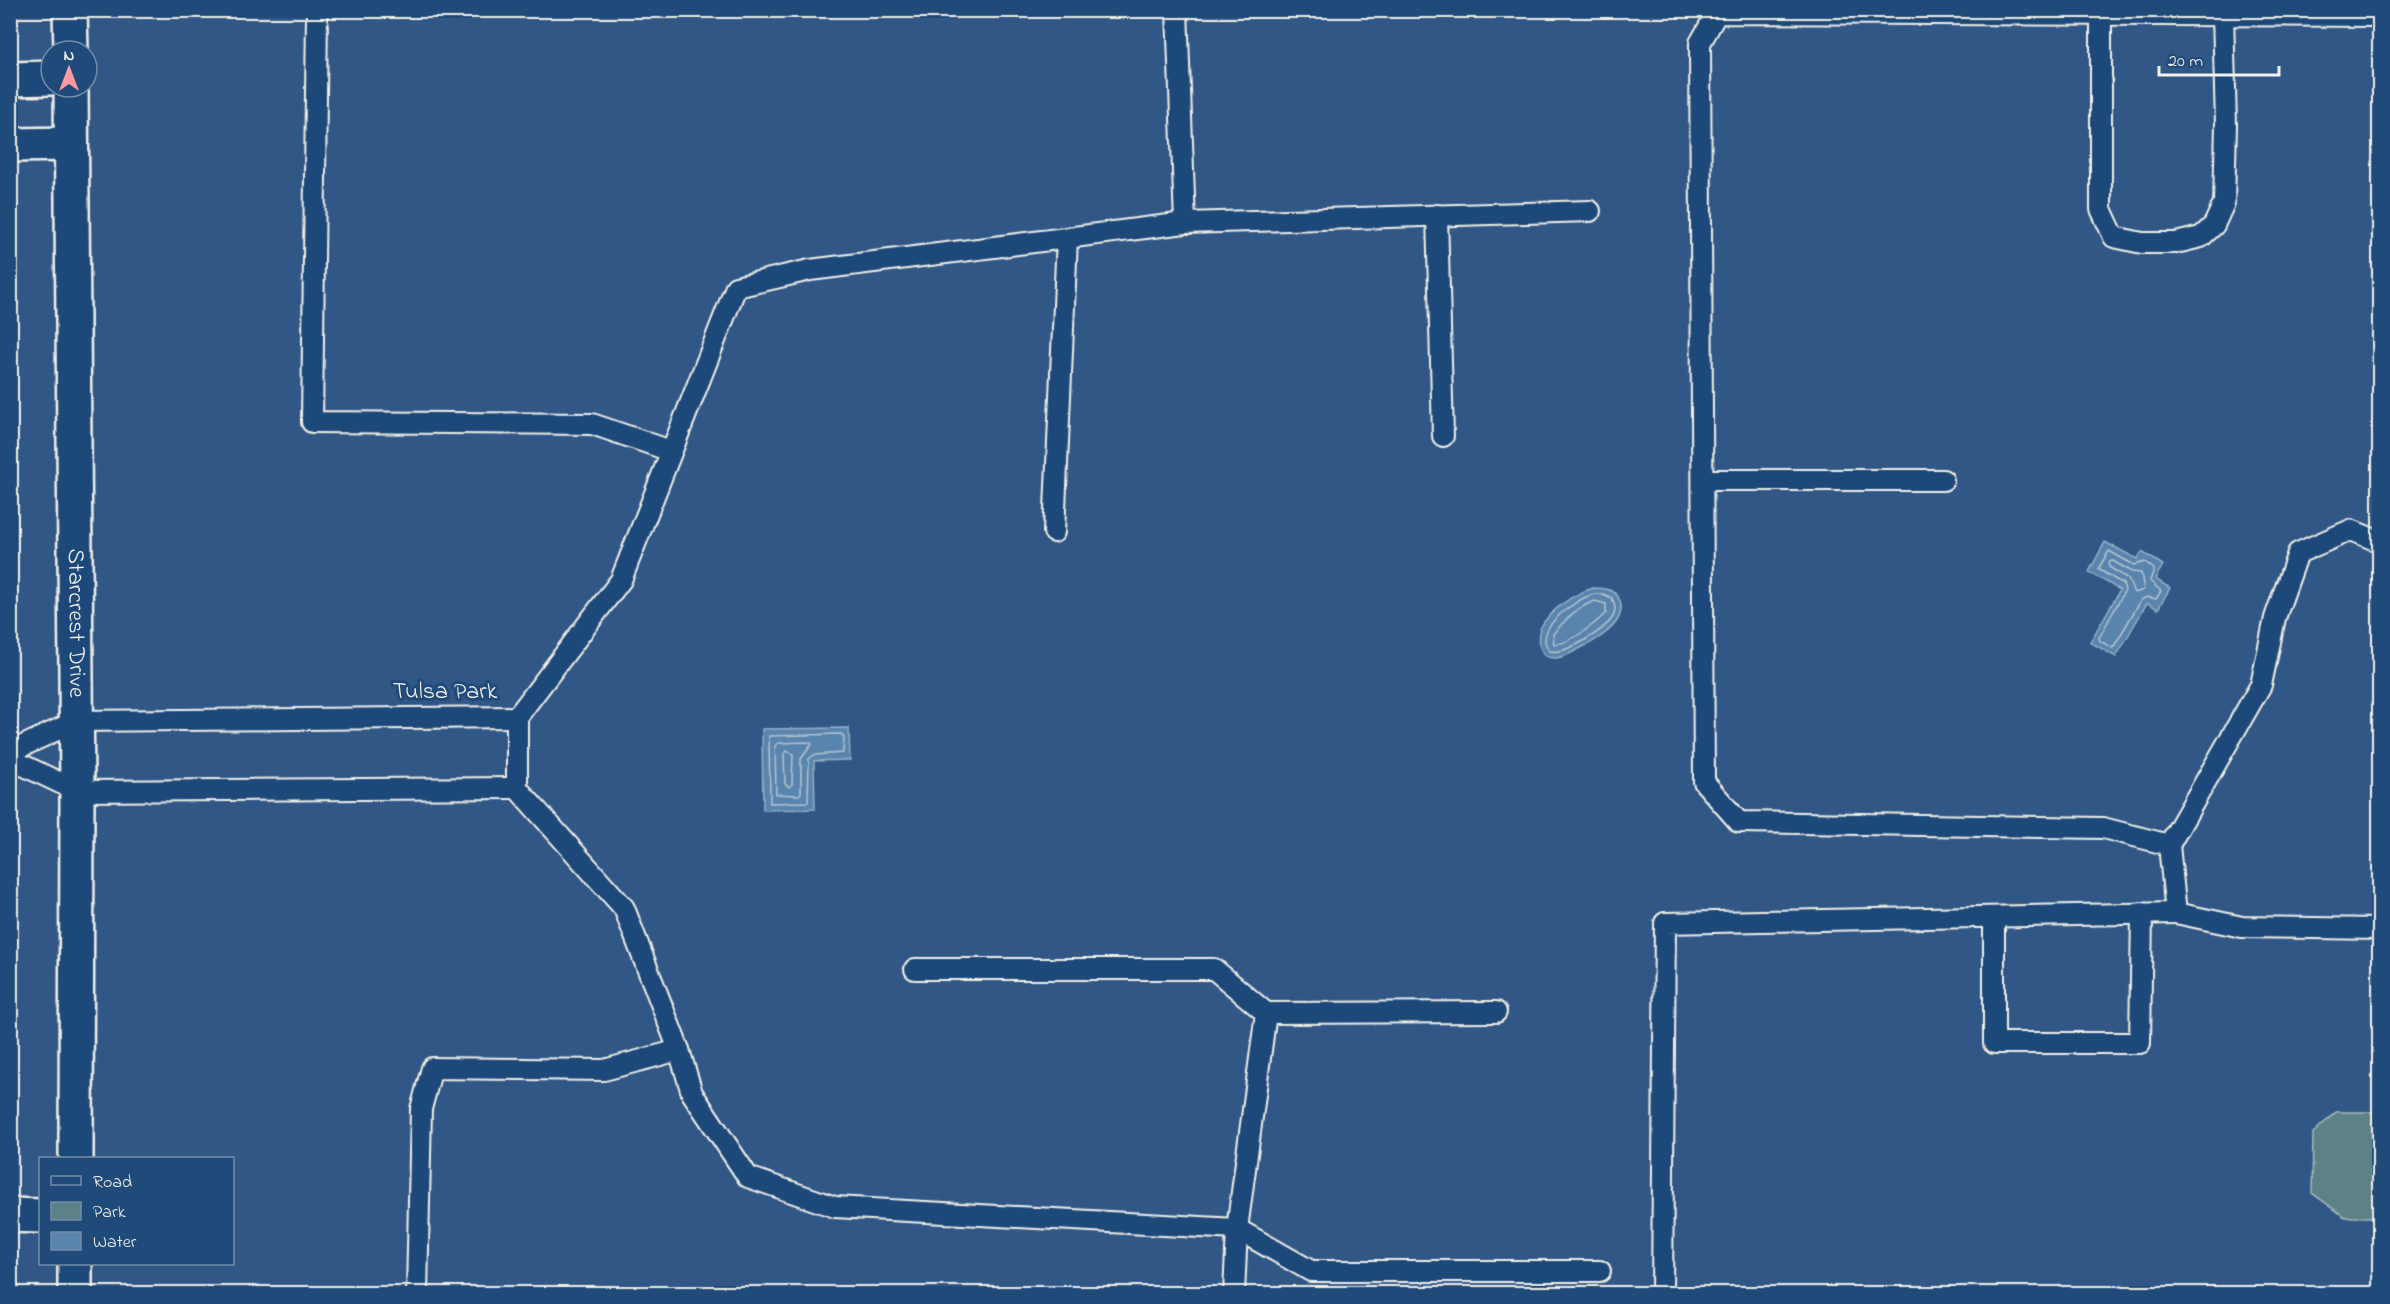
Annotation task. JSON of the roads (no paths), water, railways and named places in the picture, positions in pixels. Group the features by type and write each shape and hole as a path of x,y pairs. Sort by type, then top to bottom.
{"street":[{"path":"70,10 71,39"},
{"path":"10,79 39,78"},
{"name":"Starcrest Drive","path":"71,99 77,791 76,1157"},
{"path":"10,145 71,144"},
{"path":"10,1215 39,1216"},
{"path":"75,1265 75,1293"}],"lane":[{"path":"1177,10 1185,223"},
{"path":"2169,845 2103,828 1739,822 1704,782 1700,43 1717,13 2379,16"},
{"path":"2102,14 2102,209 2114,237 2142,243 2176,243 2201,237 2214,225 2224,203 2226,125 2223,15"},
{"path":"317,15 312,422 592,424 671,451"},
{"path":"517,717 621,580 736,287 810,270 1185,223 1590,211"},
{"path":"1437,215 1443,436"},
{"path":"1054,532 1068,238"},
{"path":"1702,480 1943,480"},
{"path":"2176,913 2169,845 2261,685 2275,618 2298,553 2351,530 2379,542"},
{"name":"Tulsa Park","path":"10,752 76,721 517,717 517,788"},
{"path":"10,759 77,791 517,788 624,908 679,1050 692,1093 748,1177 835,1207 1237,1229 1311,1271 1600,1271"},
{"path":"1994,917 1994,1043 2140,1043 2142,913"},
{"path":"1662,1293 1665,923 2176,913 2242,927 2379,929"},
{"path":"915,969 1214,969 1266,1013 1496,1012"},
{"path":"1234,1293 1237,1229 1266,1013"},
{"path":"417,1293 421,1109 432,1068 604,1070 679,1050"}],"water":[{"path":"2105,542 2137,559 2142,552 2163,565 2155,579 2170,588 2158,609 2147,603 2116,657 2090,642 2120,590 2089,572"},
{"path":"1593,588 1609,590 1616,594 1620,601 1619,618 1599,638 1571,653 1556,658 1546,656 1539,641 1539,631 1544,622 1563,604"},
{"path":"849,728 850,760 814,761 815,809 763,810 762,729"}]}
